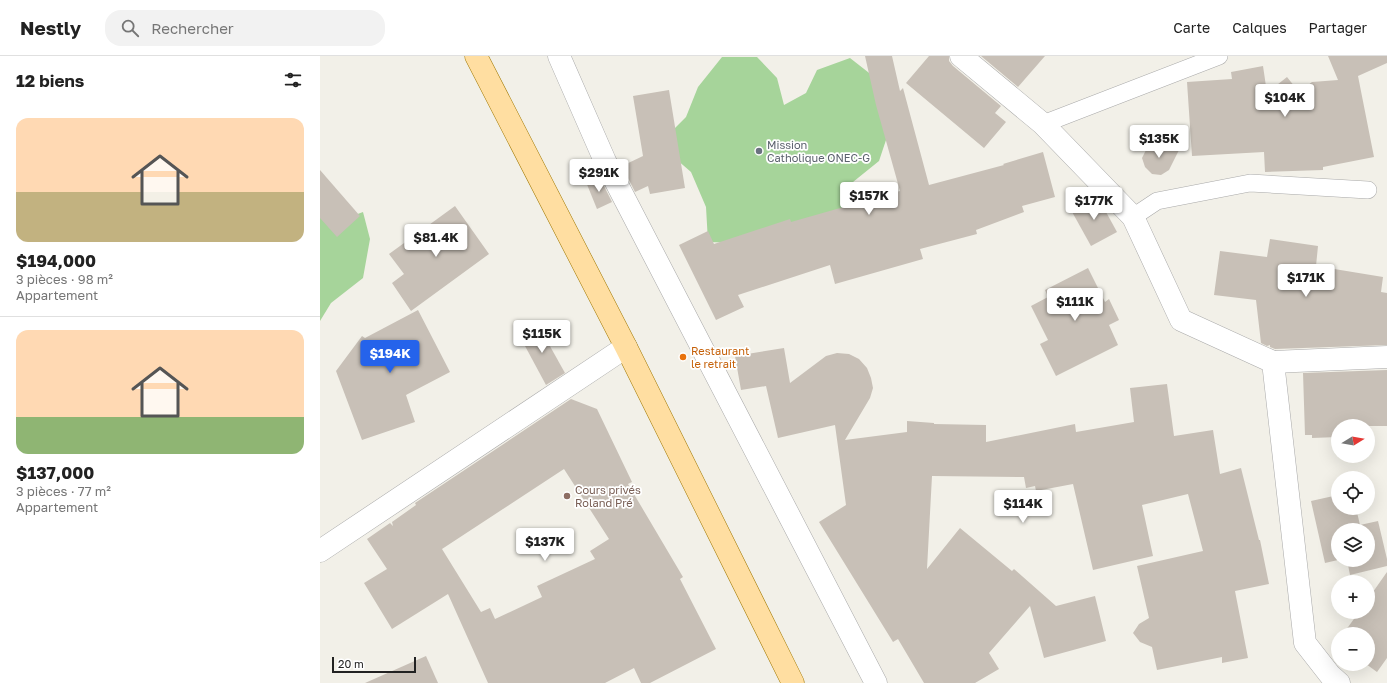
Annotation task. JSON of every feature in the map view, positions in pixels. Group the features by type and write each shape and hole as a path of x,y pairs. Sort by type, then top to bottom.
{"main road":[{"path":"476,56 626,347 793,683"}],"street":[{"path":"559,56 605,161 876,683"},
{"path":"961,56 1043,124 1133,217 1181,320 1272,362 1387,357"},
{"path":"320,551 626,347"},
{"path":"1272,362 1305,643 1330,675 1339,683"}],"lane":[{"path":"1043,124 1219,56"},
{"path":"1133,217 1157,201 1250,183 1368,190"}],"green space":[{"path":"722,57 757,57 777,78 784,105 806,93 817,70 850,58 873,76 891,125 879,161 853,182 858,215 739,243 708,242 706,207 691,172 676,159 671,132 686,117 698,87"},
{"path":"320,203 339,221 363,212 370,239 363,278 331,303 320,321"}],"building":[{"path":"865,56 892,56 900,91 903,88 929,185 1004,165 1003,164 1043,152 1055,197 1022,206 1024,212 976,230 977,234 920,249 923,259 835,284 830,265 738,295 744,307 716,320 679,245 708,231 714,244 790,219 791,222 900,191 876,105"},
{"path":"929,56 949,56 949,61 953,66 1001,106 995,113 1006,122 984,148 906,83"},
{"path":"981,56 1045,56 1018,87"},
{"path":"1328,56 1387,56 1387,63 1358,76 1374,157 1323,167 1323,170 1265,172 1264,152 1192,156 1187,82 1232,79 1231,72 1263,66 1267,93 1287,77 1299,92 1312,82 1338,80"},
{"path":"669,90 685,188 650,194 648,186 635,192 622,166 643,156 633,96"},
{"path":"1155,144 1161,144 1179,150 1169,170 1161,175 1152,174 1145,167 1142,158 1146,150"},
{"path":"320,170 360,216 337,237 320,218"},
{"path":"599,176 612,202 597,209 586,182"},
{"path":"1095,196 1100,201 1117,232 1091,246 1071,210"},
{"path":"455,206 489,254 411,311 392,283 404,274 389,254"},
{"path":"1270,239 1318,246 1316,266 1383,277 1381,292 1387,293 1387,345 1275,349 1270,347 1270,345 1267,346 1261,343 1256,300 1214,295 1220,251 1267,257"},
{"path":"1088,268 1105,302 1109,299 1119,320 1109,325 1118,345 1056,376 1040,344 1048,340 1031,306 1048,297 1045,290"},
{"path":"418,310 450,372 406,395 415,422 362,440 336,371 362,336 365,338"},
{"path":"537,323 565,373 546,385 518,333"},
{"path":"784,348 790,383 826,356 837,353 849,354 859,359 867,368 873,388 870,398 845,440 907,432 907,421 934,424 986,425 986,442 1075,424 1076,432 1134,422 1130,388 1167,384 1174,436 1213,430 1220,474 1241,468 1260,540 1269,584 1235,591 1248,658 1222,663 1222,657 1157,670 1152,647 1140,642 1133,633 1139,624 1149,618 1137,566 1203,551 1188,494 1142,505 1153,556 1093,570 1073,484 1036,491 1035,486 1026,488 1024,477 932,476 927,569 960,528 1012,571 1014,569 1056,606 1095,596 1106,641 1044,658 1030,606 989,653 999,669 975,683 924,683 898,639 893,642 819,522 846,505 835,425 778,438 766,386 741,390 735,356"},
{"path":"1387,370 1387,426 1375,426 1375,419 1331,419 1331,437 1312,438 1312,435 1305,435 1303,373"},
{"path":"571,399 597,409 632,482 628,484 683,577 680,579 716,649 650,683 641,683 634,668 605,683 488,683 448,594 392,629 364,583 387,569 367,539 390,523 393,526 392,522 416,505 415,503","holes":["564,469 609,539 590,551 595,559 537,586 542,597 495,619 490,608 481,612 442,549"]},
{"path":"1331,497 1331,515 1358,515 1360,523 1331,523 1331,562 1325,563 1311,501"},
{"path":"1378,521 1387,559 1387,566 1350,575 1348,567 1375,567 1375,523 1369,523"},
{"path":"1387,572 1387,658 1377,672 1375,671 1375,627 1348,627 1354,619 1375,619 1375,589"},
{"path":"426,656 438,683 365,683"}],"place":[{"name":"Mission Catholique ONEC-G","path":"759,151"},
{"name":"Restaurant le retrait","path":"683,357"},
{"name":"Cours privés Roland Pré","path":"567,496"}]}
